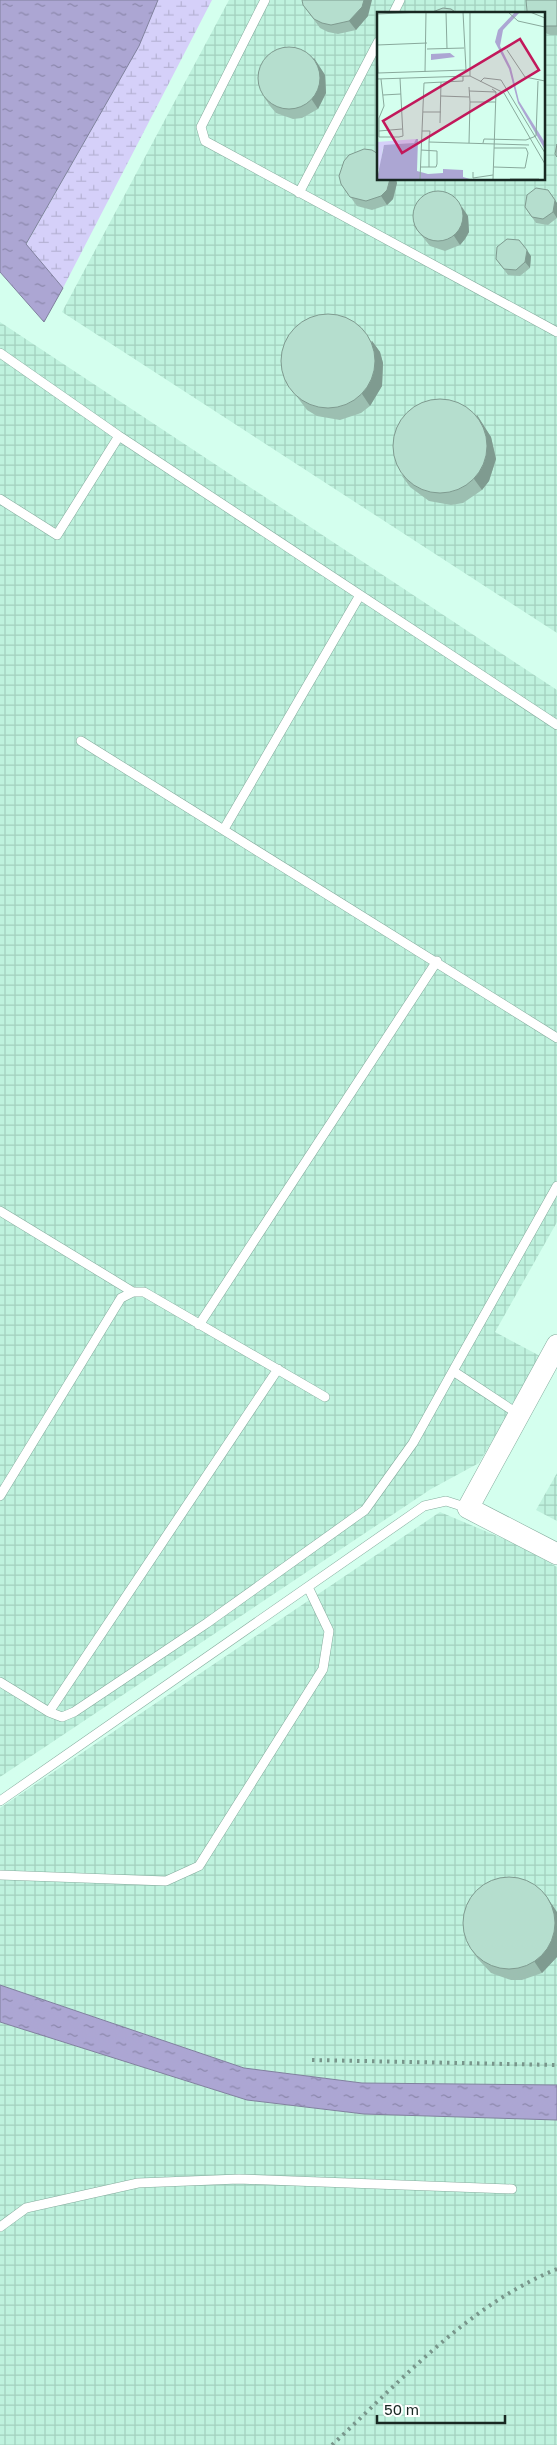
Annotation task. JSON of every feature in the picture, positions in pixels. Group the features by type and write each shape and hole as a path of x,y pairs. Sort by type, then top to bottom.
{"street":[{"path":"557,1345 468,1508 557,1554"}],"lane":[{"path":"265,0 201,127 206,141 557,332"},
{"path":"394,12 400,0"},
{"path":"299,193 377,44"},
{"path":"0,353 119,436 557,725"},
{"path":"0,499 57,535 119,436"},
{"path":"224,829 360,596"},
{"path":"81,741 437,961 557,1038"},
{"path":"199,1325 437,961"},
{"path":"0,1682 49,1712 62,1717 74,1712 207,1623 365,1510 413,1443 557,1186"},
{"path":"0,1211 133,1292"},
{"path":"0,1496 121,1298 133,1292 144,1292 325,1397"},
{"path":"49,1712 278,1370"},
{"path":"453,1371 518,1414"},
{"path":"0,1801 424,1506 446,1501 468,1508"},
{"path":"0,1875 166,1880 199,1866 323,1669 329,1631 308,1587"},
{"path":"0,2227 26,2208 138,2183 239,2179 512,2189"}],"shaded area":[{"path":"229,0 557,0 557,633 62,312"},
{"path":"0,322 557,690 557,1222 495,1332 542,1357 479,1463 431,1489 0,1777"},
{"path":"557,1473 557,1521 536,1510"},
{"path":"440,1512 516,1544 557,1567 557,2085 362,2083 244,2068 0,1985 0,1808"},
{"path":"0,2022 247,2100 364,2114 557,2120 557,2445 0,2445"}],"green space":[{"path":"158,0 212,0 63,288 26,245 139,46"}],"water":[{"path":"0,0 158,0 139,46 26,244 63,288 44,322 0,272"},
{"path":"0,1985 244,2068 362,2083 557,2085 557,2120 364,2114 247,2100 0,2022"}],"building":[{"path":"302,0 364,0 362,7 349,21 331,25 314,19 303,5"},
{"path":"526,0 557,0 557,26 544,26 544,12 527,11"},
{"path":"443,8 451,9 455,12 432,12"},
{"path":"283,47 295,47 311,56 318,66 320,78 318,90 311,100 295,109 283,109 272,104 263,95 258,84 258,72 263,61 272,52"},
{"path":"364,149 372,150 377,153 377,180 390,180 387,190 381,196 366,201 350,197 341,184 339,176 344,161 349,155"},
{"path":"536,188 548,190 555,200 553,212 543,219 532,217 525,207 527,195"},
{"path":"433,191 443,191 456,198 463,211 463,221 456,234 443,241 433,241 424,237 417,230 413,221 413,211 417,202 424,195"},
{"path":"507,239 519,240 527,250 525,262 516,270 504,269 496,259 497,247"},
{"path":"328,314 346,317 361,328 372,343 375,361 372,379 361,394 346,405 328,408 310,405 295,394 284,379 281,361 284,343 295,328 310,317"},
{"path":"440,399 458,402 473,413 484,428 487,446 484,464 473,479 458,490 440,493 422,490 407,479 396,464 393,446 396,428 407,413 422,402"},
{"path":"509,1877 526,1881 541,1891 551,1906 555,1923 551,1940 541,1955 526,1965 509,1969 492,1965 477,1955 467,1940 463,1923 467,1906 477,1891 492,1881"}],"railway":[{"path":"312,2060 557,2065"},
{"path":"332,2445 437,2346 465,2324 525,2284 557,2269"}]}
